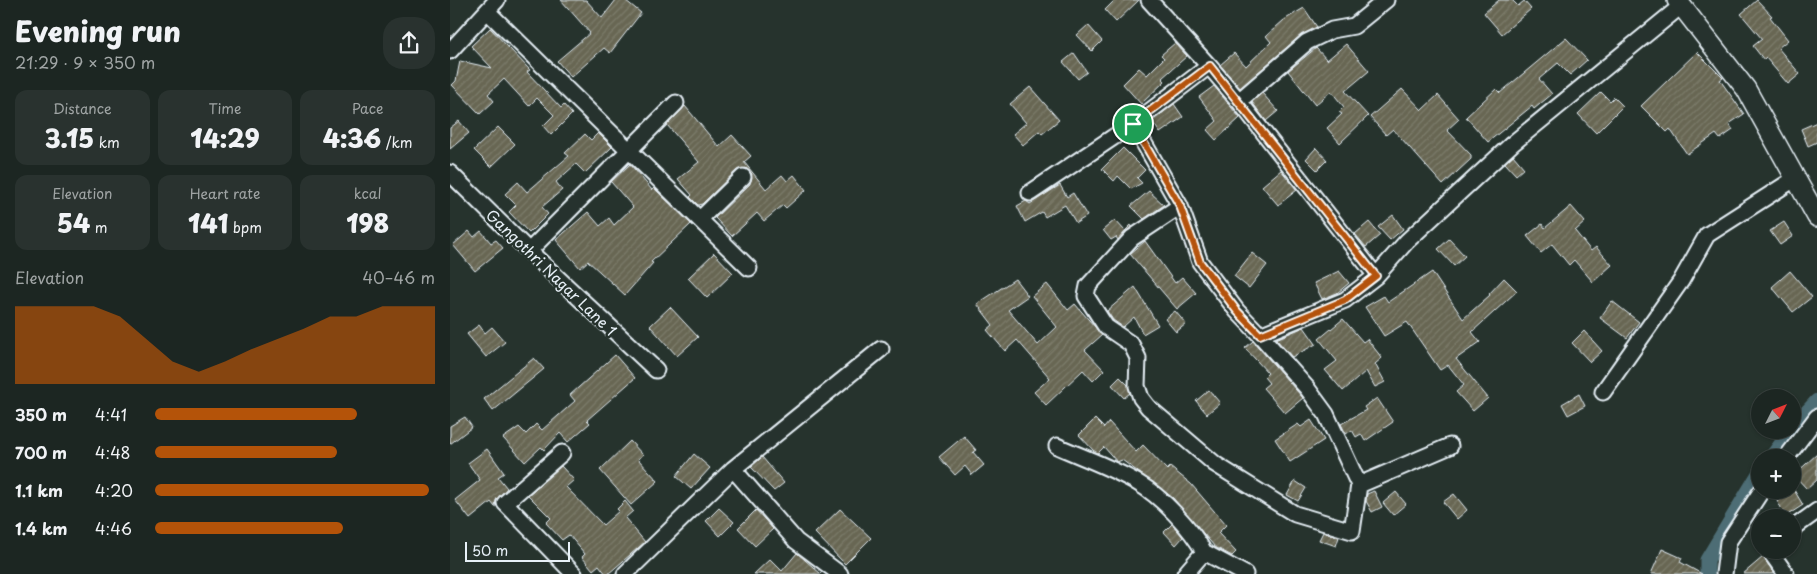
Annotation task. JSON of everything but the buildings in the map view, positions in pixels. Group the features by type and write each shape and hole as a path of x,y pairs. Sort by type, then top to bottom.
{"main road":[{"path":"1679,3 1746,89 1817,217"}],"street":[{"path":"1149,0 1210,66 1239,101 1376,276"},
{"path":"1239,101 1307,42 1332,30 1354,26 1386,0"},
{"path":"1260,335 1345,300 1376,276 1407,241 1512,144 1679,3"},
{"path":"450,51 492,6 628,151 749,268"},
{"path":"1030,193 1133,124 1210,66"},
{"path":"529,251 676,103"},
{"path":"1133,124 1180,206 1200,262 1237,311 1307,388 1326,414 1359,485 1352,531 1295,514 1215,464 1148,407 1141,398 1137,386 1138,358 1131,344 1106,327 1086,296 1088,286 1132,238 1180,206"},
{"name":"Gangothri Nagar Lane 1","path":"450,173 529,251 656,370"},
{"path":"700,219 743,177"},
{"path":"1603,392 1681,281 1707,235 1796,178"},
{"path":"625,574 734,469 881,349"},
{"path":"1793,449 1817,417"},
{"path":"1057,446 1139,483 1180,518 1195,535 1204,552 1245,574"},
{"path":"1359,485 1450,446"},
{"path":"562,453 506,503 574,574"},
{"path":"734,469 796,541 840,574"},
{"path":"1724,574 1728,542 1756,499"},
{"path":"1801,523 1817,511"},
{"path":"1185,574 1204,552"},
{"path":"1775,559 1786,574"}],"waterway":[{"path":"1801,418 1817,401"},
{"path":"1777,449 1785,439"},
{"path":"1707,574 1707,560 1751,487"}],"route":[{"path":"1210,66 1376,276 1345,300 1260,335 1237,311 1200,262 1180,206 1133,124 1210,66"}]}
